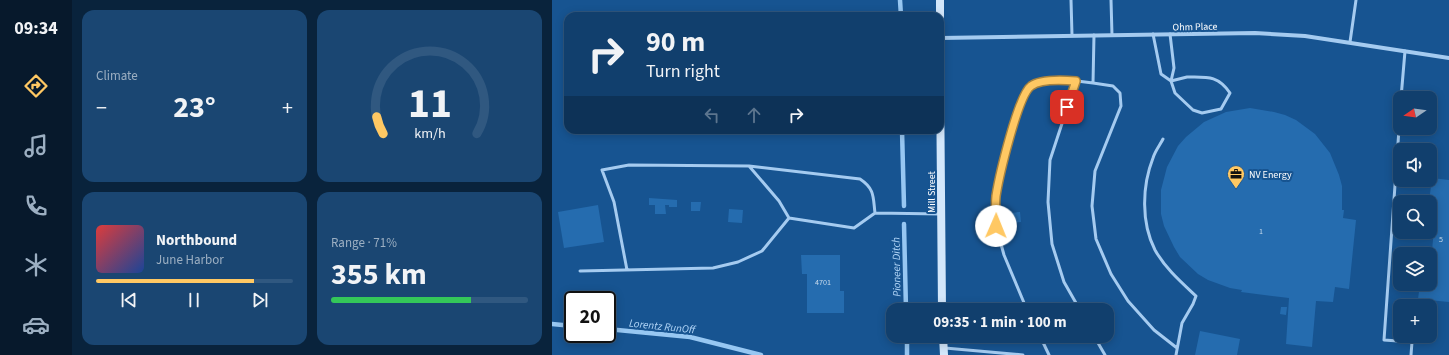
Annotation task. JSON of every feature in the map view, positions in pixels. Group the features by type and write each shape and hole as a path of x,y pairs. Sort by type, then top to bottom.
{"main road":[{"path":"940,0 940,12"},
{"name":"Mill Street","path":"940,134 942,303"}],"street":[{"name":"Ohm Place","path":"944,38 1255,33 1305,36 1449,58"}],"lane":[{"path":"1071,0 1072,36"},
{"path":"1111,0 1112,35"},
{"path":"1350,42 1356,0"},
{"path":"1153,34 1160,74 1171,81 1187,77 1210,78 1224,84 1230,93 1221,109 1202,113 1193,110 1175,93 1171,81 1174,68 1170,34"},
{"path":"1093,83 1094,35"},
{"path":"1402,91 1405,51"},
{"path":"1076,81 1050,160 1048,202 1052,244 1064,282 1076,303"},
{"path":"1024,303 1004,256 996,226 996,197 1007,146 1022,99 1029,87 1038,82 1076,81 1113,86 1120,92 1121,106 1095,170 1092,206 1096,239 1111,274 1128,301 1154,330 1177,348"},
{"path":"1399,135 1384,340 1412,342 1411,355"},
{"path":"1163,139 1153,156 1148,173 1145,195 1145,213 1148,232 1155,250 1164,263 1196,296 1182,323 1176,355"},
{"path":"627,270 614,202 602,170 629,165 749,166 860,179 868,184 873,194 875,213"},
{"path":"749,166 779,201 788,218"},
{"path":"788,218 854,228 875,213 941,214"},
{"path":"580,271 713,268 738,262 762,251 788,218"},
{"path":"1043,343 1048,355"},
{"path":"1098,343 1105,355"},
{"path":"944,351 1023,355"}],"building":[{"path":"1250,108 1285,115 1296,120 1315,134 1330,153 1339,175 1342,186 1342,210 1344,210 1343,218 1356,220 1349,289 1335,287 1333,302 1316,301 1312,347 1286,344 1289,298 1241,292 1242,290 1230,288 1208,280 1198,274 1180,257 1164,226 1161,214 1161,190 1167,167 1178,146 1204,122 1226,112"},
{"path":"1437,179 1449,180 1449,302 1437,301 1437,299 1418,299 1419,291 1437,291 1437,247 1432,247 1433,239 1437,239 1437,195 1430,195 1431,187 1437,187"},
{"path":"649,198 677,200 677,207 669,207 669,205 665,205 666,214 655,214 655,205 649,205"},
{"path":"691,202 701,202 700,211 691,211"},
{"path":"598,205 604,242 564,248 558,212"},
{"path":"729,209 743,210 742,223 728,222"},
{"path":"1020,212 1021,222 1010,223 1009,213"},
{"path":"801,255 840,255 840,291 844,291 844,313 807,313 807,274 802,274"},
{"path":"1281,307 1287,307 1286,315 1280,314"},
{"path":"1200,331 1240,339 1237,355 1195,355"}],"waterway":[{"name":"Pioneer Ditch","path":"900,0 901,12"},
{"name":"Pioneer Ditch","path":"902,134 904,206"},
{"name":"Pioneer Ditch","path":"904,224 906,303"},
{"name":"Lorentz RunOff","path":"552,324 564,325"},
{"name":"Lorentz RunOff","path":"616,330 690,337 761,355"},
{"name":"Pioneer Ditch","path":"907,343 907,355"}],"place":[{"name":"NV Energy","path":"1236,189"}],"route":[{"path":"996,226 996,197 1007,146 1022,99 1029,87 1038,82 1076,81 1067,107"}]}
